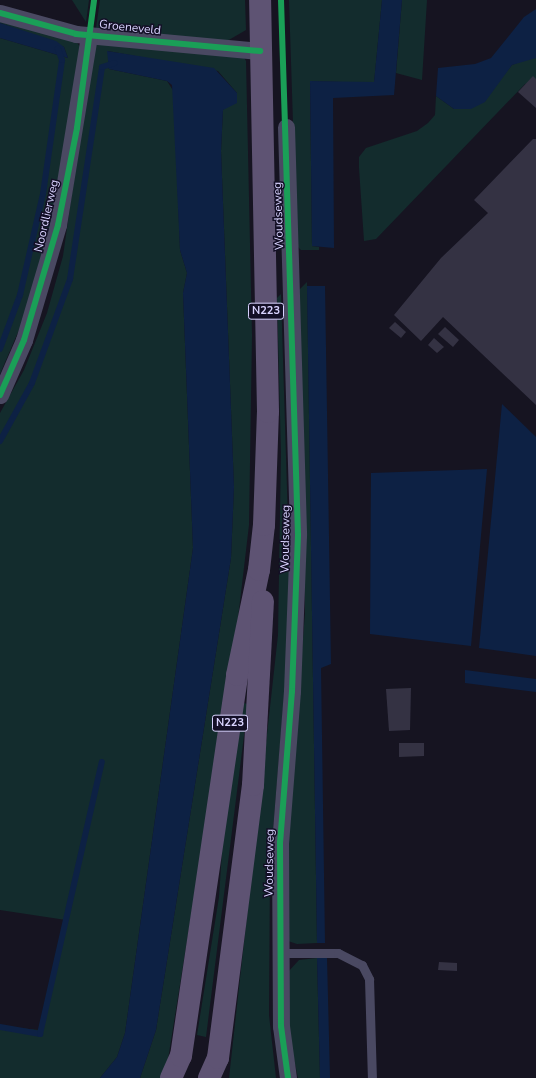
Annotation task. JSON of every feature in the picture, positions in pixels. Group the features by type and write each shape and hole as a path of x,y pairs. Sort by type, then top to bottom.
{"main road":[{"name":"Woudseweg","path":"171,1078 181,1056 237,675 259,570 268,412 260,0"},
{"name":"Woudseweg","path":"209,1078 219,1068 252,785 263,601 259,570"},
{"name":"Woudseweg","path":"181,1056 186,1068 184,1078"}],"street":[{"name":"Groeneveld","path":"0,13 58,31 260,51"},
{"name":"Noordlierweg","path":"0,395 24,340 58,225 89,35"},
{"name":"Woudseweg","path":"286,128 298,536 292,691 280,842 281,1026 288,1078"}],"lane":[{"path":"280,953 338,954 362,965 369,979 372,1078"}],"green space":[{"path":"72,0 89,0 86,22"},
{"path":"100,0 245,0 246,30 227,41 96,28"},
{"path":"289,0 382,0 374,83 310,81 312,246 319,247 319,250 301,250 297,246"},
{"path":"402,0 427,0 422,80 396,73"},
{"path":"0,17 75,40 81,48 63,182 28,309 0,374 0,38 68,58 64,47 0,23"},
{"path":"94,40 243,56 246,61 252,335 249,525 236,635 165,1078 140,1078 156,1030 231,558 234,487 221,151 223,110 237,93 218,71 108,51 109,69 167,81 174,92 180,250 187,273 183,293 193,548 125,1033 117,1057 100,1078 0,1078 0,1026 39,1030 66,920 0,910 0,413 24,370 47,313 63,256"},
{"path":"529,58 536,58 536,82 525,84 376,239 364,241 359,157 366,148 417,131 428,123 435,115 436,96 454,109 498,82 512,65"},
{"path":"307,282 317,943 297,944 288,941 286,858 305,613 299,290"},
{"path":"281,294 290,587 288,647 270,867 269,1015 276,1078 229,1078 278,635 281,454 277,298"},
{"path":"239,702 248,704 206,1037 197,1035 219,897 226,791"},
{"path":"317,958 320,1078 298,1078 290,1040 288,972 299,960"}],"water":[{"path":"382,0 402,0 394,95 333,98 334,248 312,246 310,81 374,82"},
{"path":"536,9 536,58 512,65 485,102 471,109 454,109 436,96 438,68 475,64 491,58 524,17"},
{"path":"0,23 56,41 64,47 68,58 0,38"},
{"path":"107,51 214,68 237,93 237,103 223,110 221,151 234,487 231,558 156,1030 140,1078 100,1078 117,1057 125,1033 193,548 183,293 187,273 180,250 172,85 167,81 109,69"},
{"path":"307,286 325,286 331,664 321,668 325,943 317,943"},
{"path":"502,404 536,437 536,656 479,648"},
{"path":"487,469 471,646 370,634 371,473"},
{"path":"465,670 536,679 536,692 465,683"},
{"path":"317,958 327,958 330,1078 320,1078"}],"building":[{"path":"533,76 536,79 536,108 518,92"},
{"path":"533,139 536,139 536,405 443,317 421,341 394,315 441,258 488,213 474,200"},
{"path":"395,322 406,332 401,338 389,328"},
{"path":"445,327 459,340 453,347 438,334"},
{"path":"434,338 444,347 437,353 428,345"},
{"path":"411,688 410,730 389,731 386,689"},
{"path":"399,743 424,743 424,756 399,757"},
{"path":"439,962 457,963 457,971 438,970"}],"waterway":[{"path":"0,349 20,295 43,194 62,60 58,49"},
{"path":"0,441 32,383 70,279 102,67 114,63"},
{"path":"0,1027 40,1034 102,762"}],"cycle path":[{"path":"0,395 24,340 58,225 77,128 94,0"},
{"path":"281,0 298,535 292,691 280,842 281,1026 288,1078"},
{"path":"0,13 76,34 260,51"}]}
